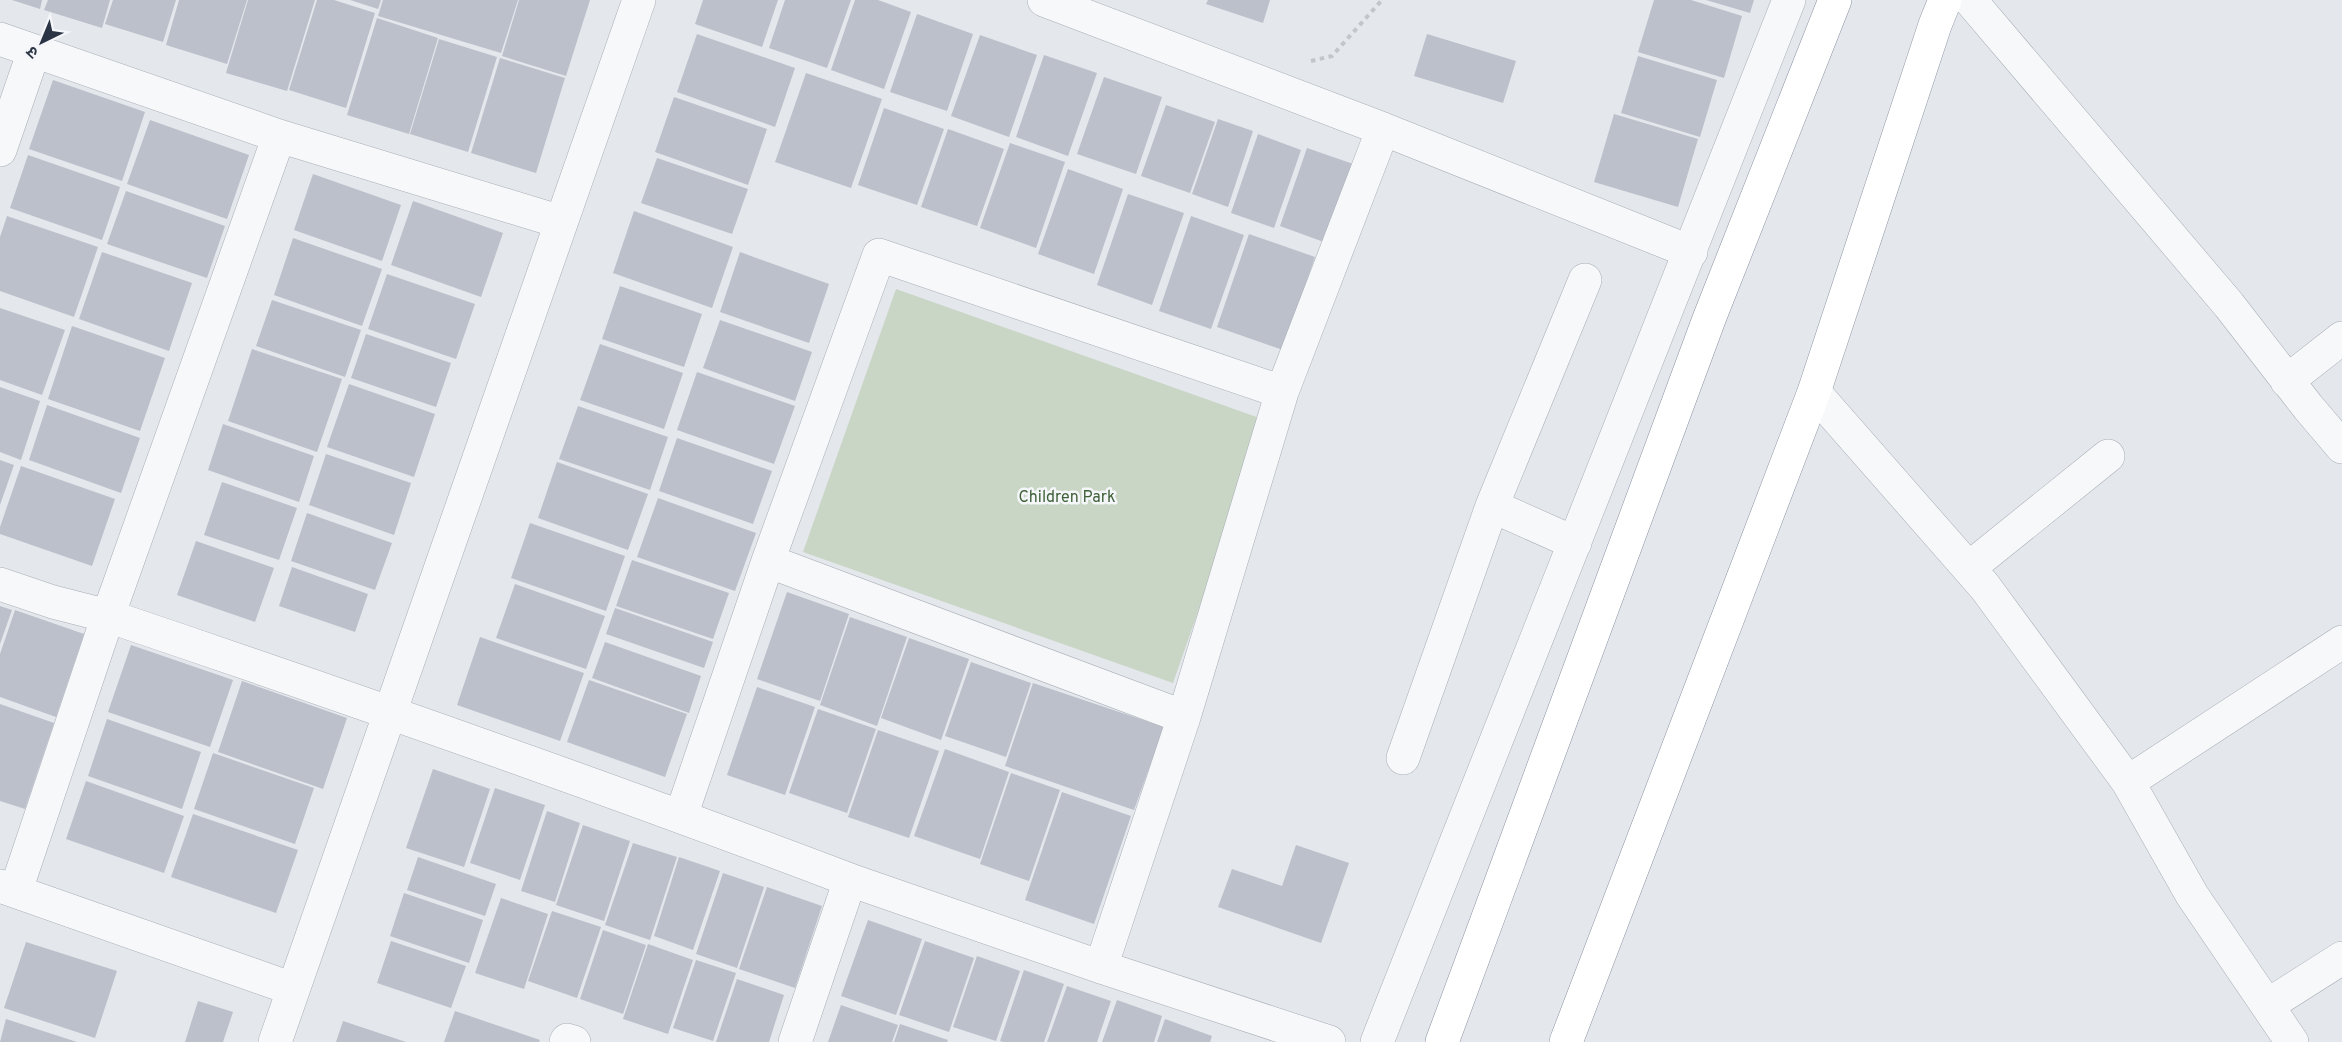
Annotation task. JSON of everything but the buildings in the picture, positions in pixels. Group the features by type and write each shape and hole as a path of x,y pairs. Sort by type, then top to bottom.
{"highway":[{"path":"1442,1042 1709,319 1835,0"},
{"path":"1566,1042 1814,392 1945,0"}],"street":[{"path":"275,1042 639,0"},
{"path":"1044,0 1383,129 1691,252"},
{"path":"1377,1042 1789,0"},
{"path":"1970,0 2229,305 2342,447"},
{"path":"0,39 279,135 561,222"},
{"path":"0,150 34,51"},
{"path":"1101,967 1184,717 1282,392 1383,129"},
{"path":"279,135 108,616 8,888 292,989"},
{"path":"681,816 768,561 879,255 1282,392"},
{"path":"1403,758 1491,506 1585,280"},
{"path":"2288,381 2342,338"},
{"path":"1814,392 1985,587 2128,783 2192,896 2292,1042"},
{"path":"1969,568 2108,456"},
{"path":"1491,506 1575,543"},
{"path":"768,561 1184,717"},
{"path":"0,584 53,602 108,616 391,711 850,880 1101,967 1329,1042"},
{"path":"2128,783 2342,642"},
{"path":"795,1042 850,880"},
{"path":"2268,1005 2342,958"},
{"path":"566,1042 567,1040 574,1042"}],"path":[{"path":"1247,78 1332,56 1382,0"}],"green space":[{"name":"Children Park","path":"896,289 1265,420 1173,683 803,552"}]}
